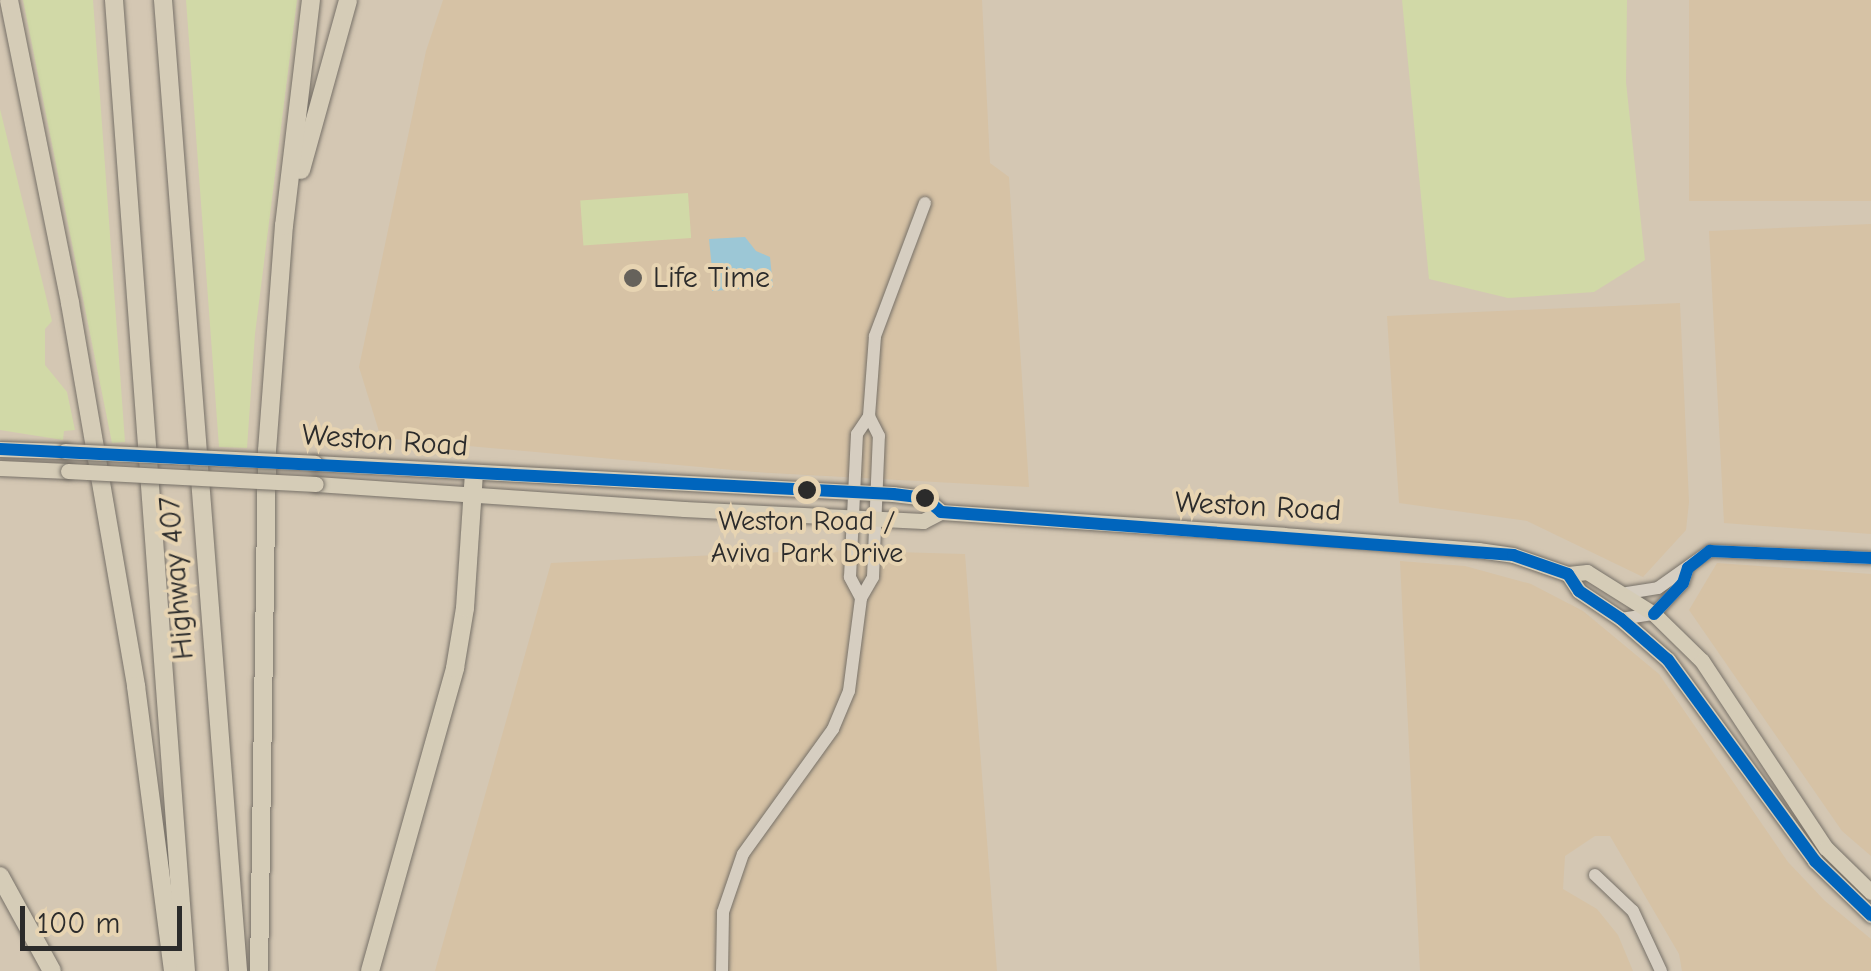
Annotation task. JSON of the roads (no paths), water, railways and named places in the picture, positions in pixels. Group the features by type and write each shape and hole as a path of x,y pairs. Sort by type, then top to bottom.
{"highway":[{"path":"8,0 75,331 136,686 173,971"},
{"name":"Highway 407","path":"114,0 186,971"},
{"name":"Highway 407","path":"163,0 238,971"},
{"path":"259,971 264,510 280,279 311,0"},
{"path":"280,279 307,141 348,0"},
{"path":"0,22 44,179"},
{"path":"370,971 455,668 465,608 474,474"},
{"path":"0,876 52,971"}],"main road":[{"name":"Weston Road","path":"0,449 854,492 925,498 942,512"},
{"name":"Weston Road","path":"0,468 923,521 942,512 1396,542 1513,554 1568,574 1587,572 1654,614 1702,661 1826,848 1871,892"},
{"name":"Weston Road","path":"1568,574 1579,592 1621,619 1668,660 1815,862 1871,916"}],"street":[{"path":"861,598 850,577 857,434 869,416 875,336 925,203"},
{"path":"722,971 721,930 730,884 757,831 833,729 849,691 861,598 873,577 880,436 869,416"},
{"path":"1627,594 1658,588 1710,551 1871,558"},
{"path":"1621,619 1654,614 1683,583 1688,568"},
{"path":"1595,875 1633,910 1661,971"}],"water":[{"path":"745,237 756,251 770,257 773,287 759,288 755,269 752,288 712,291 711,275 733,270 712,269 709,239"}],"place":[{"name":"Life Time","path":"633,278"},
{"name":"Weston Road / Aviva Park Drive","path":"807,490"}]}
